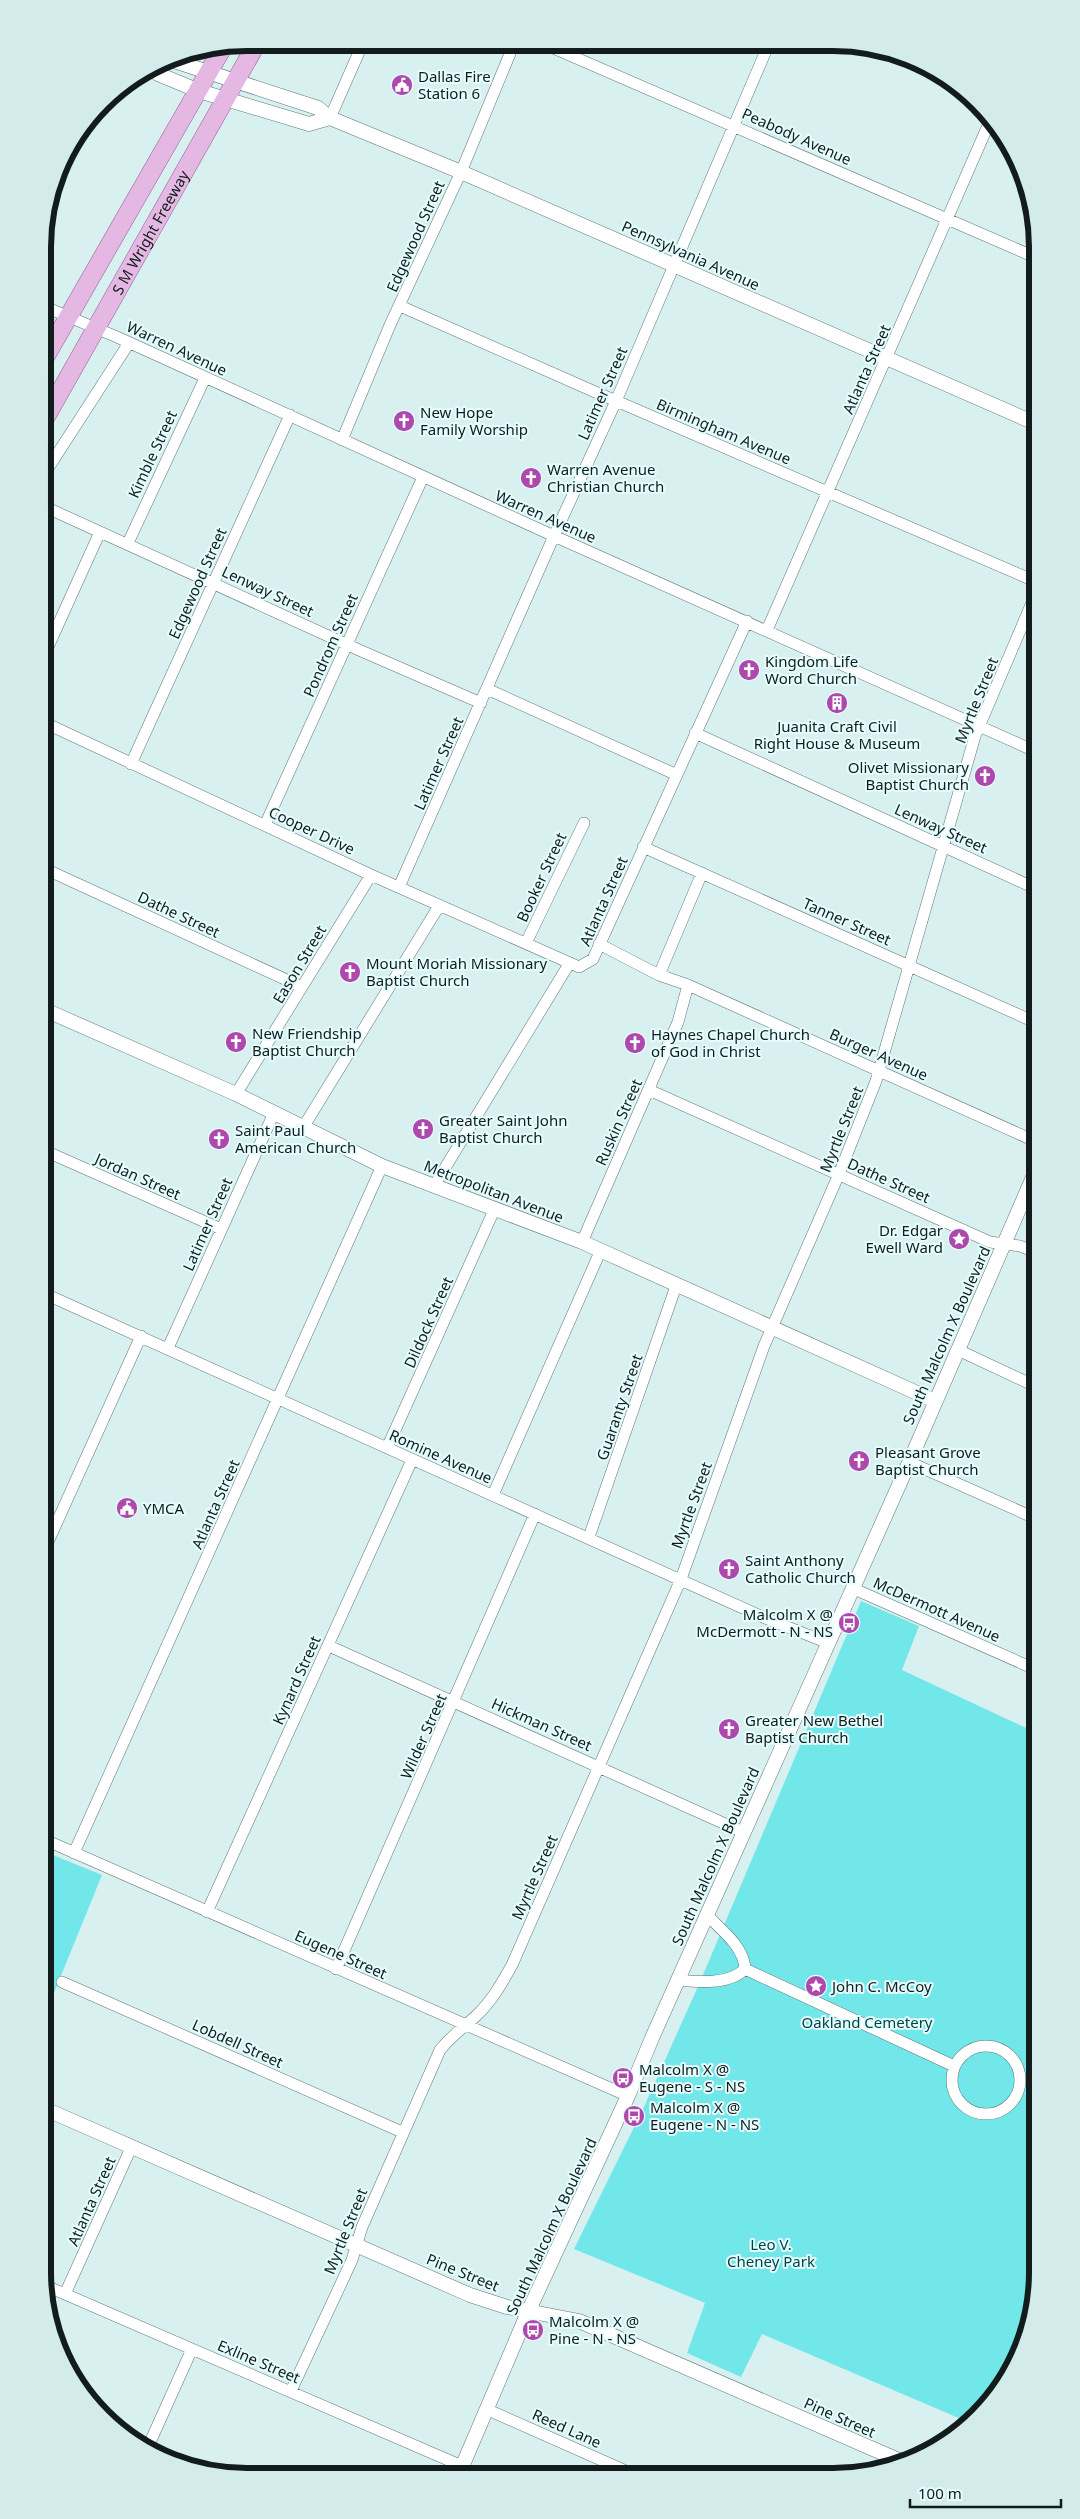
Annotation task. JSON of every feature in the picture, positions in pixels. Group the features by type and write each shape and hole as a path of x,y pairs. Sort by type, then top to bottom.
{"main road":[{"name":"S M Wright Freeway","path":"51,408 252,51"},
{"name":"S M Wright Freeway","path":"51,347 220,53"}],"street":[{"path":"157,73 199,91 309,124 330,118 359,51"},
{"name":"Edgewood Street","path":"342,440 461,172 511,51"},
{"name":"Peabody Avenue","path":"560,51 1029,254"},
{"name":"Latimer Street","path":"399,887 554,536 616,401 766,51"},
{"name":"Pennsylvania Avenue","path":"181,63 318,108 330,118 461,172 1029,420"},
{"name":"Atlanta Street","path":"767,630 987,127"},
{"name":"Birmingham Avenue","path":"400,306 1029,579"},
{"name":"Warren Avenue","path":"51,310 290,415 423,477 1029,748"},
{"path":"51,464 129,343"},
{"name":"Kimble Street","path":"128,544 205,378"},
{"name":"Edgewood Street","path":"131,764 290,415"},
{"name":"Pondrom Street","path":"265,825 423,477"},
{"name":"Lenway Street","path":"51,510 347,644 481,702"},
{"path":"51,640 100,532"},
{"name":"Myrtle Street","path":"291,2391 352,2260 402,2132 440,2050 450,2036 476,2016 496,1993 512,1965 681,1579 771,1329 839,1174 879,1070 979,726 1029,610"},
{"name":"Atlanta Street","path":"569,964 578,967 585,966 593,959 747,621"},
{"path":"487,689 677,775"},
{"name":"Cooper Drive","path":"51,726 371,875 569,964"},
{"name":"Lenway Street","path":"695,733 1029,885"},
{"name":"Booker Street","path":"526,944 584,823"},
{"name":"Tanner Street","path":"644,847 1029,1019"},
{"name":"Dathe Street","path":"51,872 302,987"},
{"path":"659,975 702,873"},
{"name":"Eason Street","path":"236,1094 371,875"},
{"path":"304,1126 439,906"},
{"name":"Burger Avenue","path":"600,944 659,975 688,985 1029,1138"},
{"path":"434,1186 569,964"},
{"name":"Ruskin Street","path":"582,1242 678,1022 688,985"},
{"name":"Metropolitan Avenue","path":"51,1013 236,1094 382,1166 582,1242 600,1252 935,1401"},
{"name":"Dathe Street","path":"648,1090 990,1242 1020,1246 1029,1250"},
{"name":"Latimer Street","path":"168,1348 274,1113"},
{"name":"Jordan Street","path":"51,1154 221,1229"},
{"name":"Atlanta Street","path":"74,1853 382,1166"},
{"name":"South Malcolm X Boulevard","path":"462,2468 529,2310 628,2096 706,1914 909,1462 1029,1186"},
{"name":"Dildock Street","path":"387,1448 495,1208"},
{"path":"493,1495 600,1252"},
{"name":"Guaranty Street","path":"589,1537 676,1286"},
{"name":"Romine Avenue","path":"51,1298 168,1348 412,1460 589,1537 765,1618 828,1643"},
{"path":"51,1536 141,1336"},
{"path":"958,1350 1029,1383"},
{"name":"Kynard Street","path":"208,1912 412,1460"},
{"path":"909,1462 1029,1515"},
{"name":"Wilder Street","path":"336,1968 535,1514"},
{"name":"McDermott Avenue","path":"852,1588 1029,1666"},
{"name":"Hickman Street","path":"328,1646 743,1832"},
{"name":"Eugene Street","path":"51,1843 628,2096"},
{"path":"706,1914 743,1955 745,1969"},
{"path":"677,1980 700,1982 721,1979 735,1976 745,1969"},
{"path":"745,1969 954,2066"},
{"name":"Lobdell Street","path":"62,1982 402,2132"},
{"path":"987,2046 998,2048 1008,2054 1017,2065 1020,2078 1018,2094 1005,2110 991,2115 969,2111 959,2103 952,2088 954,2066 959,2058 971,2049 987,2046"},
{"name":"Pine Street","path":"51,2112 357,2244 470,2295 507,2307 579,2321 887,2460"},
{"name":"Atlanta Street","path":"65,2294 132,2148"},
{"name":"Exline Street","path":"52,2289 291,2391 457,2468"},
{"path":"150,2443 192,2349"},
{"name":"Reed Lane","path":"486,2409 619,2468"}],"green space":[{"name":"Oakland Cemetery","path":"861,1601 919,1626 902,1670 1029,1729 1029,2272 1027,2298 1022,2323 1009,2359 996,2381 962,2419 762,2334 741,2377 687,2353 705,2303 574,2249 643,2109 700,1982"},
{"path":"51,1854 102,1875 51,2000"}],"place":[{"name":"Dallas Fire Station 6","path":"402,85"},
{"name":"New Hope Family Worship","path":"404,421"},
{"name":"Warren Avenue Christian Church","path":"531,478"},
{"name":"Kingdom Life Word Church","path":"749,670"},
{"name":"Juanita Craft Civil Right House & Museum","path":"837,703"},
{"name":"Olivet Missionary Baptist Church","path":"985,776"},
{"name":"Mount Moriah Missionary Baptist Church","path":"350,972"},
{"name":"New Friendship Baptist Church","path":"236,1042"},
{"name":"Haynes Chapel Church of God in Christ","path":"635,1043"},
{"name":"Greater Saint John Baptist Church","path":"423,1129"},
{"name":"Saint Paul American Church","path":"219,1139"},
{"name":"Dr. Edgar Ewell Ward","path":"959,1239"},
{"name":"Pleasant Grove Baptist Church","path":"859,1461"},
{"name":"YMCA","path":"127,1508"},
{"name":"Saint Anthony Catholic Church","path":"729,1569"},
{"name":"Malcolm X @ McDermott - N - NS","path":"849,1623"},
{"name":"Greater New Bethel Baptist Church","path":"729,1729"},
{"name":"John C. McCoy","path":"816,1986"},
{"name":"Malcolm X @ Eugene - S - NS","path":"623,2078"},
{"name":"Malcolm X @ Eugene - N - NS","path":"634,2116"},
{"name":"Malcolm X @ Pine - N - NS","path":"533,2330"}],"park label":[{"name":"Leo V. Cheney Park","path":"771,2252"}]}
